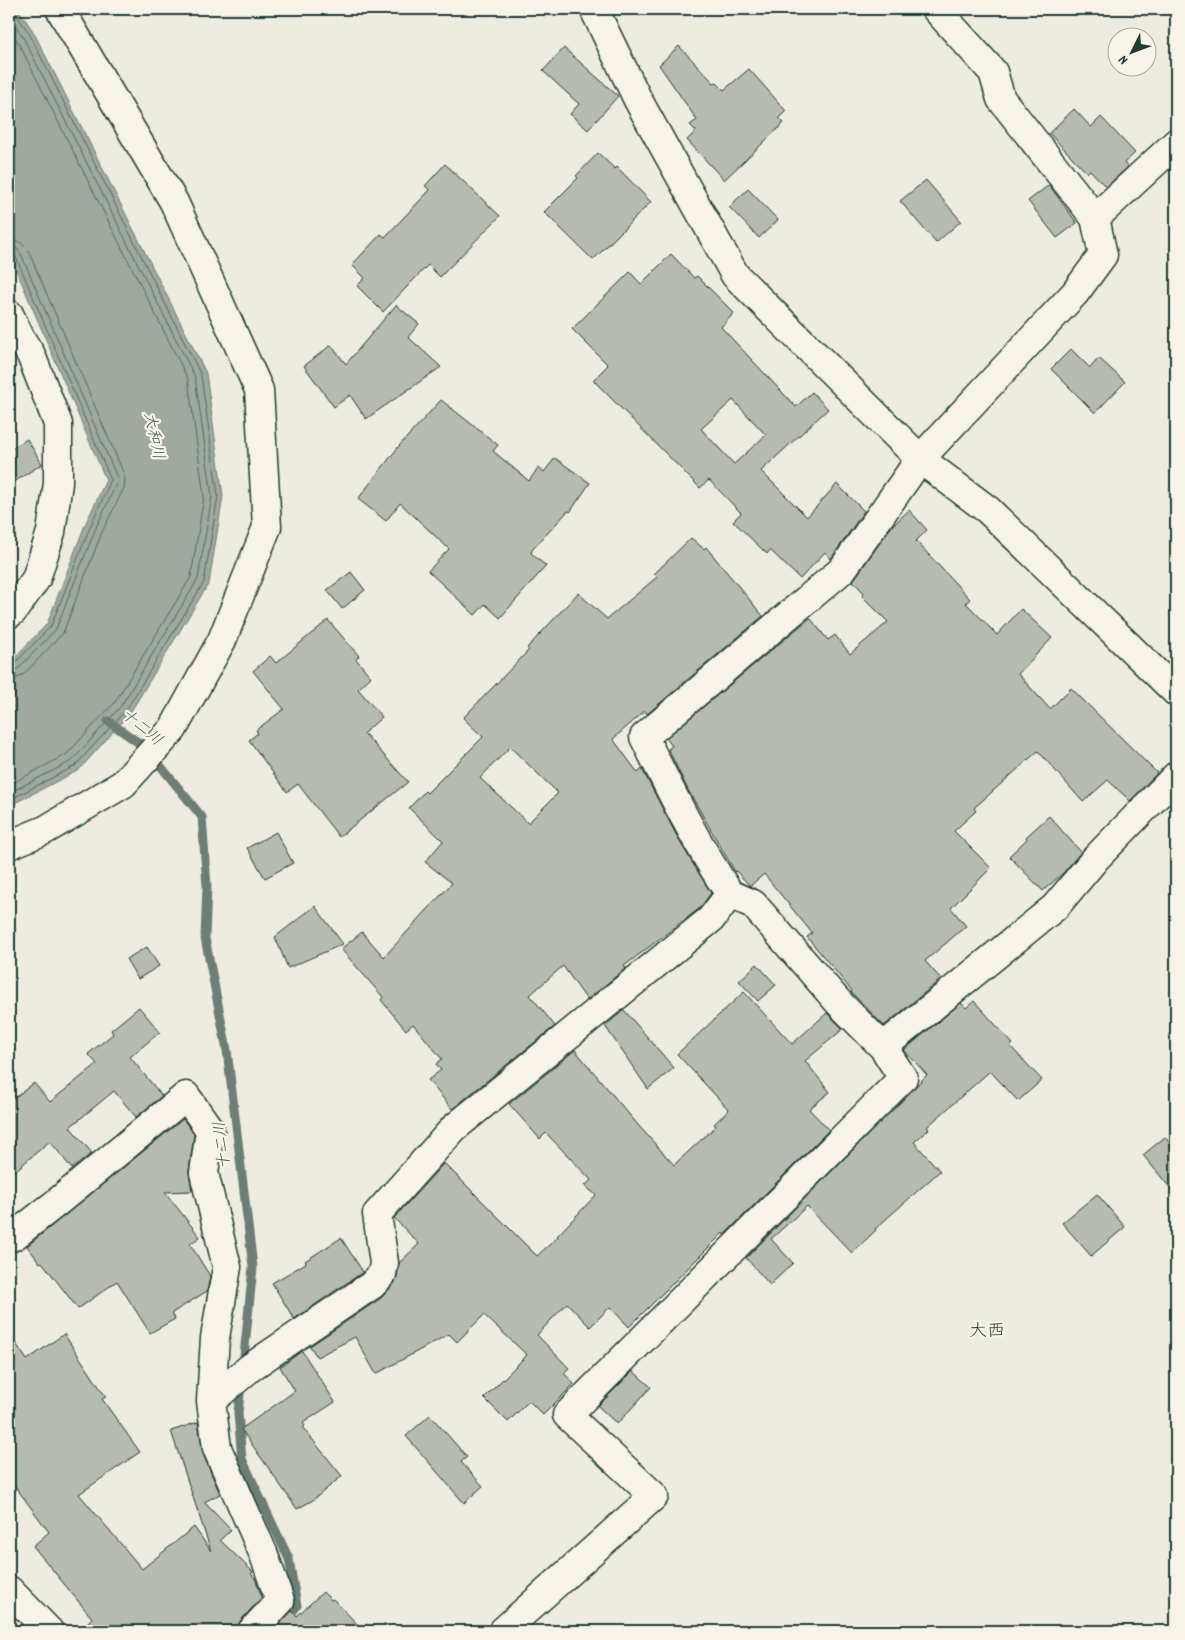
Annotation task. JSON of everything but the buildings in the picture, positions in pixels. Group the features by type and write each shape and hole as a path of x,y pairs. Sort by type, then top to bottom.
{"street":[{"path":"9,845 45,830 122,784 172,729 222,640 268,527 259,390 174,202 60,9"},
{"path":"594,9 638,100 735,275 920,459 988,510 1176,692"},
{"path":"503,1631 654,1496 567,1415 903,1078 883,1047 841,1005 753,904 730,894 667,785 644,737 842,570 920,459 1075,293 1103,255 1095,218 1001,99 993,72 936,9"},
{"path":"1095,218 1176,143"},
{"path":"9,314 21,339 32,355 58,424 58,484 51,532 36,579 9,614"},
{"path":"883,1047 1055,907 1096,858 1176,776"},
{"path":"211,1401 252,1367 372,1285 382,1274 384,1263 377,1214 454,1128 712,919 730,894"},
{"path":"9,1238 55,1204 186,1096 210,1130 204,1173 228,1267 215,1338 211,1401 218,1448 264,1554 280,1601 252,1631"},
{"path":"9,1590 49,1631"}],"water":[{"name":"大和川","path":"9,9 18,9 33,31 206,373 223,496 209,583 130,713 79,770 9,806 9,663 47,624 85,525 106,480 9,253"}],"waterway":[{"name":"十二川","path":"108,721 146,748 202,817 207,886 205,938 227,1050 253,1267 243,1366"},
{"name":"十二川","path":"241,1384 238,1413 242,1459 289,1559 297,1606 277,1631"}],"district":[{"name":"大西","path":"987,1332"}]}
